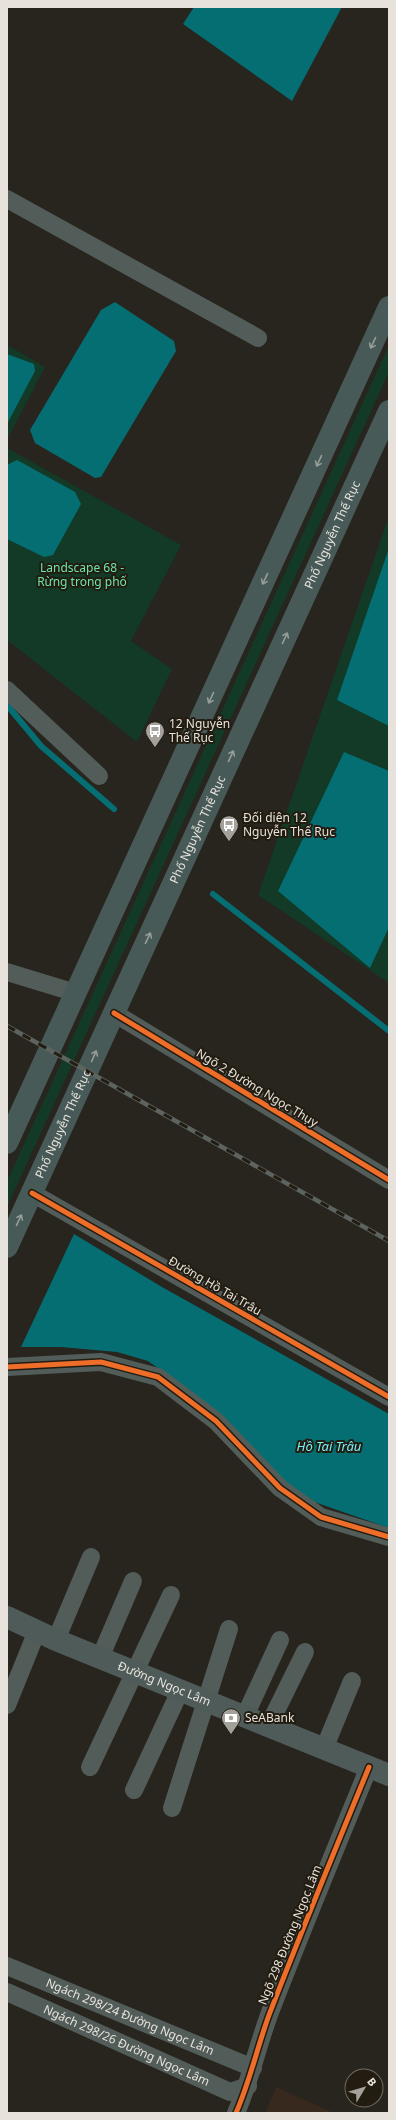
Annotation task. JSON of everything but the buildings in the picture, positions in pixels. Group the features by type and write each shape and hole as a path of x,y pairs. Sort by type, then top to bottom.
{"main road":[{"path":"7,1143 389,307"},
{"name":"Phố Nguyễn Thế Rục","path":"7,1247 389,411"},
{"name":"Đường Ngọc Lâm","path":"7,1617 46,1636 205,1701 269,1725 389,1775"}],"street":[{"path":"7,199 258,338"},
{"path":"7,690 99,776"},
{"path":"7,972 76,993"},
{"name":"Ngõ 2 Đường Ngọc Thụy","path":"114,1013 389,1180"},
{"name":"Đường Hồ Tai Trâu","path":"32,1193 389,1397"},
{"path":"7,1367 101,1362 158,1377 216,1421 280,1488 321,1517 389,1537"},
{"path":"7,1704 91,1558"},
{"path":"100,1658 133,1581"},
{"path":"90,1767 172,1595"},
{"path":"172,1808 229,1629"},
{"path":"245,1716 280,1640"},
{"path":"269,1725 305,1652"},
{"path":"324,1749 352,1681"},
{"path":"134,1790 180,1691"},
{"name":"Ngõ 298 Đường Ngọc Lâm","path":"236,2113 248,2086 268,2019 286,1971 369,1767"},
{"name":"Ngách 298/24 Đường Ngọc Lâm","path":"7,1966 253,2068"},
{"name":"Ngách 298/26 Đường Ngọc Lâm","path":"7,1992 230,2092 248,2086"}],"shaded area":[{"path":"276,2087 334,2113 265,2113"}],"green space":[{"path":"7,345 45,367 7,440"},
{"path":"389,345 389,372 7,1207 7,1181"},
{"name":"Landscape 68 - Rừng trong phố","path":"7,448 181,545 131,641 172,669 137,742 7,640"},
{"path":"389,516 389,983 258,895"}],"water":[{"path":"194,7 342,7 292,101 183,24"},
{"path":"115,302 174,341 176,351 101,477 95,478 35,443 30,430 101,310"},
{"path":"7,354 34,364 35,371 7,424"},
{"path":"17,460 75,492 81,504 53,555 44,557 7,539 7,465"},
{"path":"389,548 389,726 337,700"},
{"path":"344,752 389,771 389,927 370,968 278,891"},
{"name":"Hồ Tai Trâu","path":"74,1234 162,1287 389,1414 389,1528 300,1497 175,1380 148,1361 117,1352 61,1347 21,1347"}],"waterway":[{"path":"7,705 41,746 114,809"},
{"path":"213,894 389,1031"}],"railway":[{"path":"7,1026 389,1241"}],"cycle path":[{"path":"114,1013 389,1180"},
{"path":"32,1193 389,1397"},
{"path":"7,1367 101,1362 158,1377 216,1421 280,1488 321,1517 389,1537"},
{"path":"236,2113 269,2015 369,1767"}],"place":[{"name":"12 Nguyễn Thế Rục","path":"155,748"},
{"name":"Đối diện 12 Nguyễn Thế Rục","path":"229,842"},
{"name":"SeABank","path":"231,1735"}]}
